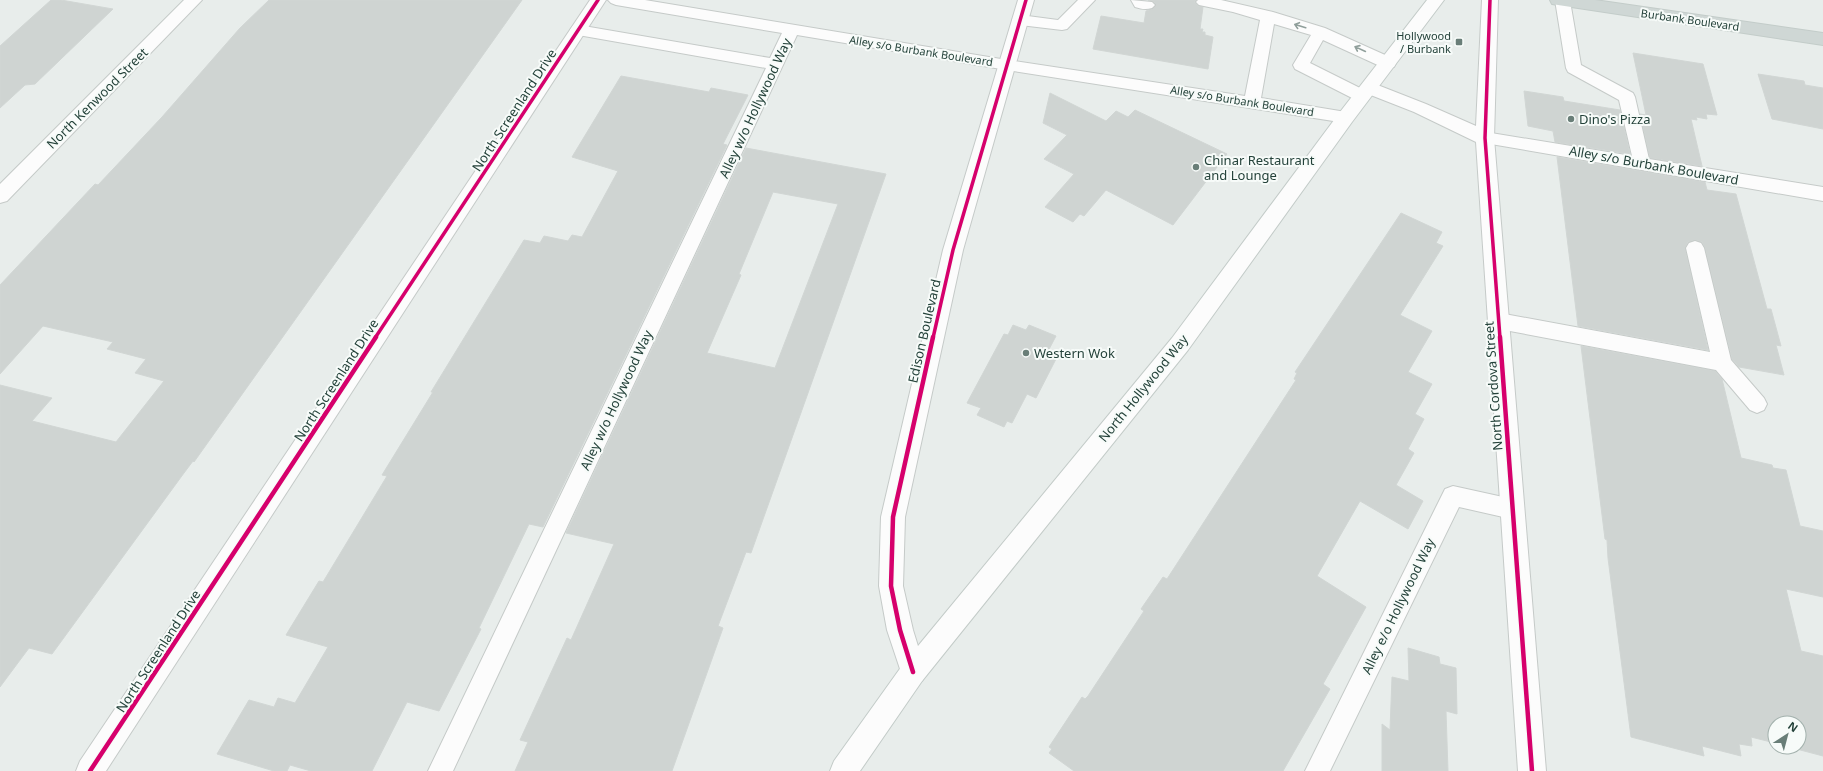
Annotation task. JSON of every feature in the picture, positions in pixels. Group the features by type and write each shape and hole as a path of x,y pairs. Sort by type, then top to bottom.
{"main road":[{"name":"Burbank Boulevard","path":"1560,0 1823,39"}],"street":[{"name":"North Kenwood Street","path":"0,196 194,0"},
{"name":"North Screenland Drive","path":"90,771 598,0"},
{"name":"Edison Boulevard","path":"913,672 900,630 891,586 893,517 953,250 1026,0"},
{"name":"North Hollywood Way","path":"844,771 913,672 1180,344 1346,117 1436,0"},
{"name":"North Cordova Street","path":"1490,0 1485,138 1532,771"},
{"path":"1365,92 1420,108 1485,138"}],"lane":[{"name":"Alley s/o Burbank Boulevard","path":"616,0 1006,65 1346,117"},
{"path":"1020,20 1062,25 1087,0"},
{"path":"1560,0 1574,68 1628,97 1642,164"},
{"path":"1203,9 1214,17 1231,4 1320,32 1388,63"},
{"path":"1252,103 1268,16"},
{"name":"Alley w/o Hollywood Way","path":"440,771 792,29"},
{"path":"578,30 776,64"},
{"path":"1320,32 1301,65 1365,92"},
{"name":"Alley s/o Burbank Boulevard","path":"1485,138 1523,143 1823,194"},
{"path":"1695,248 1722,363 1757,404"},
{"path":"1499,321 1722,363"},
{"name":"Alley e/o Hollywood Way","path":"1317,771 1453,496 1512,509"}],"building":[{"path":"51,0 61,0 113,9 35,84 25,85 0,108 0,46"},
{"path":"269,0 522,0 194,462 193,461 184,473 52,654 29,648 0,687 0,385 52,398 32,421 116,442 164,381 135,373 146,359 107,349 113,342 43,326 0,374 0,285 95,184 98,185 162,117 240,28"},
{"path":"1148,0 1196,0 1194,2 1198,6 1203,7 1200,29 1203,29 1202,32 1205,32 1205,35 1213,37 1208,69 1093,49 1101,16 1144,23 1146,11 1152,9 1156,5 1153,1"},
{"path":"1633,53 1703,64 1717,115 1706,114 1707,119 1696,117 1697,120 1691,119 1702,166 1650,158 1640,114 1646,115"},
{"path":"1758,74 1804,81 1805,85 1823,88 1823,129 1772,119"},
{"path":"621,76 709,92 711,88 748,95 723,144 727,145 543,527 529,524 479,628 481,629 439,711 407,702 372,771 311,771 290,765 287,771 274,771 217,754 249,700 274,707 278,698 295,703 328,647 286,635 319,581 323,582 387,476 382,475 524,240 540,243 544,236 568,241 572,235 582,237 618,171 572,157"},
{"path":"1524,91 1563,97 1564,101 1620,110 1630,154 1555,142 1553,131 1528,126"},
{"path":"1050,93 1106,121 1116,111 1128,117 1135,110 1227,154 1173,225 1106,190 1084,216 1080,214 1073,222 1045,207 1074,174 1044,159 1067,135 1043,123"},
{"path":"746,148 886,174 751,553 746,552 718,626 723,628 672,771 515,771 528,742 520,740 567,638 571,640 614,544 566,533","holes":["773,192 838,204 775,368 707,353 741,275 739,274"]},
{"path":"1557,157 1705,182 1707,190 1736,194 1767,309 1771,309 1781,346 1776,345 1784,375 1739,367 1732,359 1705,248 1702,242 1695,240 1688,242 1685,248 1708,350 1578,326"},
{"path":"1401,213 1442,232 1436,243 1443,246 1400,315 1432,331 1408,372 1432,384 1415,414 1424,419 1408,449 1414,453 1396,485 1423,501 1408,529 1360,501 1317,576 1366,607 1323,684 1330,689 1283,771 1074,771 1049,753 1052,749 1049,747 1082,697 1085,699 1088,696 1144,611 1141,609 1163,577 1167,579 1296,380 1294,379 1297,373 1295,372"},
{"path":"1013,325 1026,330 1029,325 1056,336 1046,355 1056,359 1036,398 1027,394 1012,423 1007,421 1004,427 977,415 981,408 967,403 1004,334 1008,335"},
{"path":"1581,346 1715,371 1722,379 1741,458 1772,465 1773,468 1786,470 1800,526 1823,531 1823,597 1786,589 1801,651 1823,656 1823,756 1807,752 1807,715 1767,715 1767,741 1751,737 1752,746 1739,744 1741,756 1702,746 1704,756 1631,737 1607,540 1605,539"},
{"path":"1408,648 1439,657 1440,664 1456,668 1457,714 1446,711 1448,771 1382,771 1382,724 1390,730 1392,677 1409,681"}],"cycle path":[{"path":"90,771 598,0"},
{"path":"913,672 900,630 891,586 893,517 953,250 1026,0"},
{"path":"1490,0 1485,138 1532,771"}],"place":[{"name":"Hollywood / Burbank","path":"1459,42"},
{"name":"Dino's Pizza","path":"1571,119"},
{"name":"Chinar Restaurant and Lounge","path":"1196,167"},
{"name":"Western Wok","path":"1026,353"}]}
